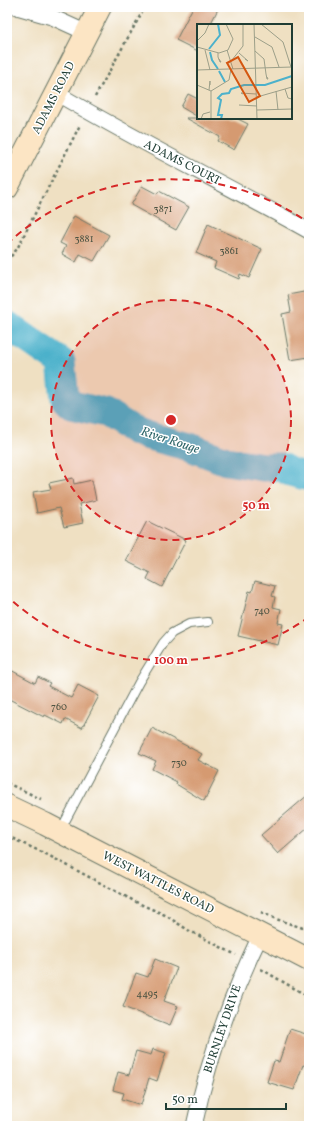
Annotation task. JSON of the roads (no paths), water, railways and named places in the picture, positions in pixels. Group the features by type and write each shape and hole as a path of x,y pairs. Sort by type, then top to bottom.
{"street":[{"path":"17,7 52,17 87,33"},
{"name":"ADAMS ROAD","path":"7,188 100,7"},
{"name":"ADAMS COURT","path":"56,93 112,126 309,231"},
{"name":"WEST WATTLES ROAD","path":"7,806 309,960"},
{"name":"BURNLEY DRIVE","path":"194,1126 209,1066 221,1030 260,936"}],"lane":[{"path":"60,832 139,682 163,644 172,633 189,624 208,622"}],"waterway":[{"name":"River Rouge","path":"7,325 61,362 65,399 71,405 106,413 133,430 145,435 190,447 226,461 263,467 281,467 290,472 309,477"}]}
